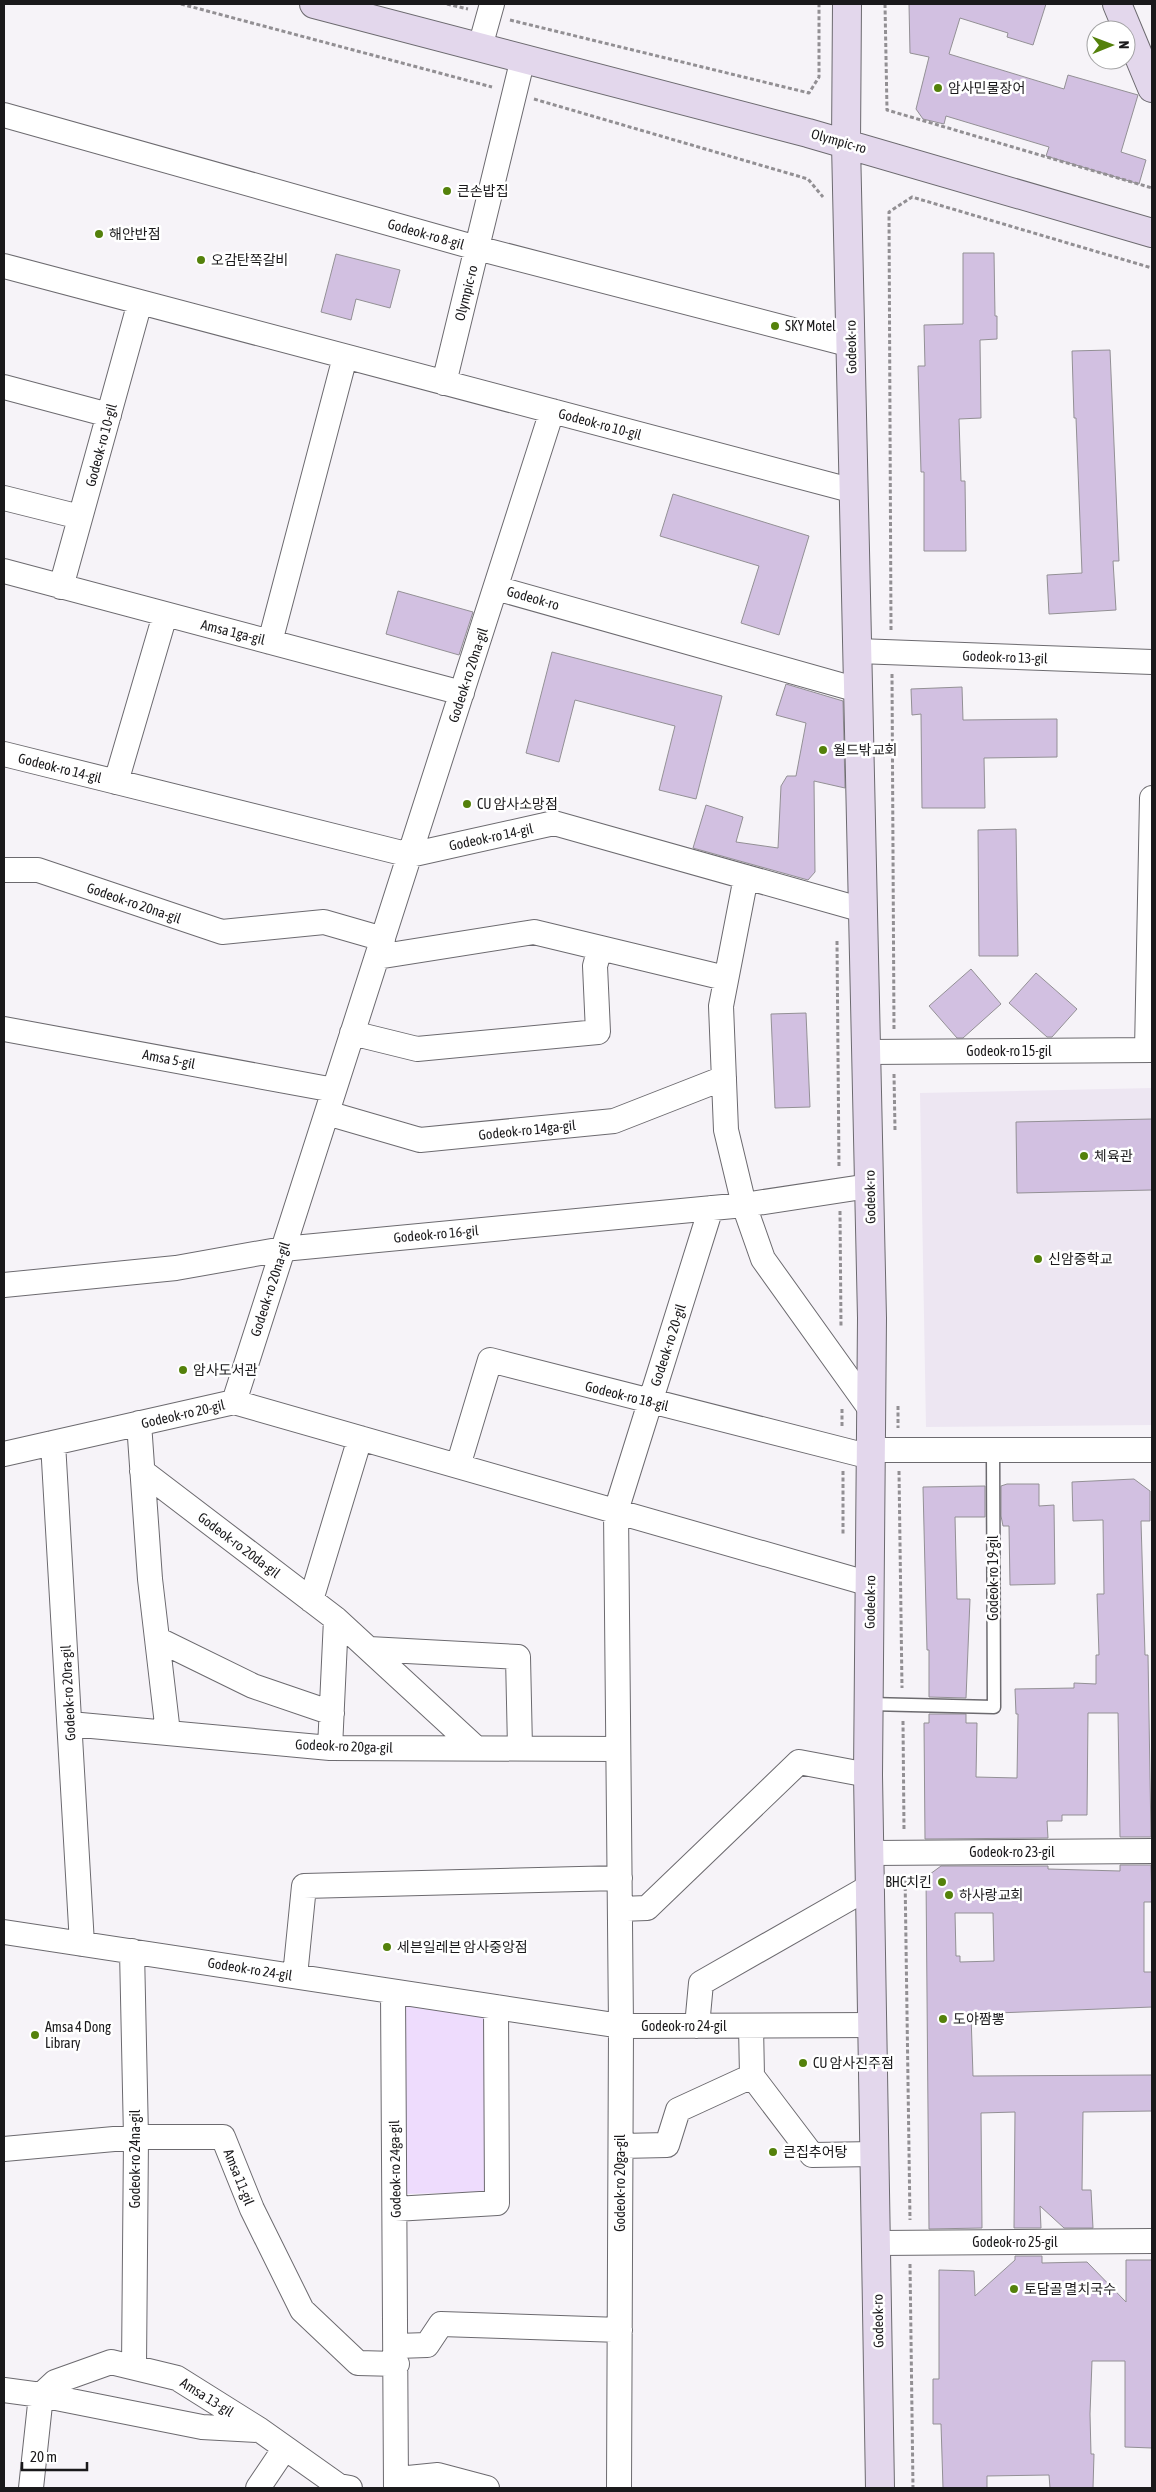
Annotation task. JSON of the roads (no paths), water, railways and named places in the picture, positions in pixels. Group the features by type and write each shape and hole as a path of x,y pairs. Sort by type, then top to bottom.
{"main road":[{"name":"Olympic-ro","path":"314,4 846,144 1152,233"},
{"name":"Godeok-ro","path":"848,4 846,144 872,1318 868,1775 874,2025 880,2488"},
{"path":"1117,4 1152,88"}],"street":[{"path":"480,47 491,9"},
{"name":"Olympic-ro","path":"444,383 523,58"},
{"name":"Godeok-ro 8-gil","path":"4,115 477,248 851,345"},
{"name":"Godeok-ro 10-gil","path":"4,266 854,492"},
{"name":"Godeok-ro 10-gil","path":"61,587 140,302"},
{"path":"270,642 345,357"},
{"path":"4,387 109,415"},
{"name":"Godeok-ro 20na-gil","path":"234,1402 552,412"},
{"path":"4,498 80,517"},
{"name":"Amsa 1ga-gil","path":"4,571 462,693"},
{"name":"Godeok-ro","path":"496,588 858,690"},
{"name":"Godeok-ro 14-gil","path":"116,782 165,615"},
{"name":"Godeok-ro 13-gil","path":"858,651 1152,662"},
{"name":"Godeok-ro 14-gil","path":"4,754 410,855 554,823 863,910"},
{"path":"1150,1050 1152,798"},
{"name":"Godeok-ro 20na-gil","path":"4,870 38,870 222,932 324,922 380,948"},
{"path":"746,877 720,1006 726,1130 744,1205 763,1259 871,1410"},
{"path":"380,948 534,932 725,978"},
{"path":"352,1033 417,1049 598,1032 595,966 600,948"},
{"name":"Amsa 5-gil","path":"4,1028 334,1090"},
{"name":"Godeok-ro 15-gil","path":"867,1052 1150,1050"},
{"name":"Godeok-ro 14ga-gil","path":"327,1113 420,1140 614,1121 724,1078"},
{"name":"Godeok-ro 16-gil","path":"4,1285 176,1268 283,1249 744,1205 869,1186"},
{"name":"Godeok-ro 20-gil","path":"616,1511 711,1208"},
{"name":"Godeok-ro 18-gil","path":"458,1466 490,1360 650,1402 871,1453"},
{"name":"Godeok-ro 20-gil","path":"4,1454 234,1402 870,1584"},
{"path":"139,1424 150,1579 168,1733"},
{"path":"311,1600 360,1438"},
{"name":"Godeok-ro 20ra-gil","path":"53,1443 82,1944"},
{"path":"871,1453 899,1450 1152,1450"},
{"name":"Godeok-ro 20da-gil","path":"142,1471 336,1619 476,1748"},
{"name":"Godeok-ro 20ga-gil","path":"616,1511 621,2026 619,2488"},
{"path":"330,1748 336,1619"},
{"path":"157,1639 253,1686 332,1713"},
{"path":"369,1649 518,1656 520,1748"},
{"name":"Godeok-ro 20ga-gil","path":"70,1724 330,1748 618,1749"},
{"path":"620,1909 647,1908 799,1762 868,1775"},
{"name":"Godeok-ro 23-gil","path":"871,1853 1152,1850"},
{"path":"295,1976 304,1886 620,1878"},
{"path":"697,2026 701,1983 871,1886"},
{"name":"Godeok-ro 24-gil","path":"4,1932 621,2026 874,2025"},
{"name":"Godeok-ro 24na-gil","path":"132,1951 136,2136 134,2367"},
{"name":"Godeok-ro 24ga-gil","path":"393,1992 397,2484"},
{"path":"395,2209 497,2203 496,2007"},
{"path":"751,2026 752,2076 812,2155 876,2154"},
{"path":"621,2146 667,2145 678,2110 752,2076"},
{"name":"Amsa 11-gil","path":"4,2149 136,2136 223,2137 252,2209 302,2310 358,2362 397,2355"},
{"name":"Godeok-ro 25-gil","path":"877,2243 1152,2241"},
{"path":"397,2355 427,2345 441,2324 620,2330"},
{"name":"Amsa 13-gil","path":"41,2395 55,2382 111,2362 177,2378 260,2430 338,2486 350,2488"},
{"name":"Amsa 13-gil","path":"4,2390 41,2395 202,2426 260,2430"},
{"path":"31,2488 41,2395"},
{"path":"258,2488 285,2448"},
{"path":"397,2484 438,2475 487,2488"}],"lane":[{"name":"Godeok-ro 19-gil","path":"869,1704 994,1707 993,1450"}],"place":[{"name":"암사민물장어","path":"938,88"},
{"name":"큰손밥집","path":"447,191"},
{"name":"해안반점","path":"99,234"},
{"name":"오감탄쪽갈비","path":"201,260"},
{"name":"SKY Motel","path":"775,326"},
{"name":"월드밖교회","path":"823,750"},
{"name":"CU 암사소망점","path":"467,804"},
{"name":"체육관","path":"1084,1156"},
{"name":"신암중학교","path":"1038,1259"},
{"name":"암사도서관","path":"183,1370"},
{"name":"BHC치킨","path":"942,1882"},
{"name":"하사랑교회","path":"949,1895"},
{"name":"세븐일레븐 암사중앙점","path":"387,1947"},
{"name":"도야짬뽕","path":"943,2019"},
{"name":"Amsa 4 Dong Library","path":"35,2035"},
{"name":"CU 암사진주점","path":"803,2063"},
{"name":"큰집추어탕","path":"773,2152"},
{"name":"토담골 멸치국수","path":"1014,2289"}]}
